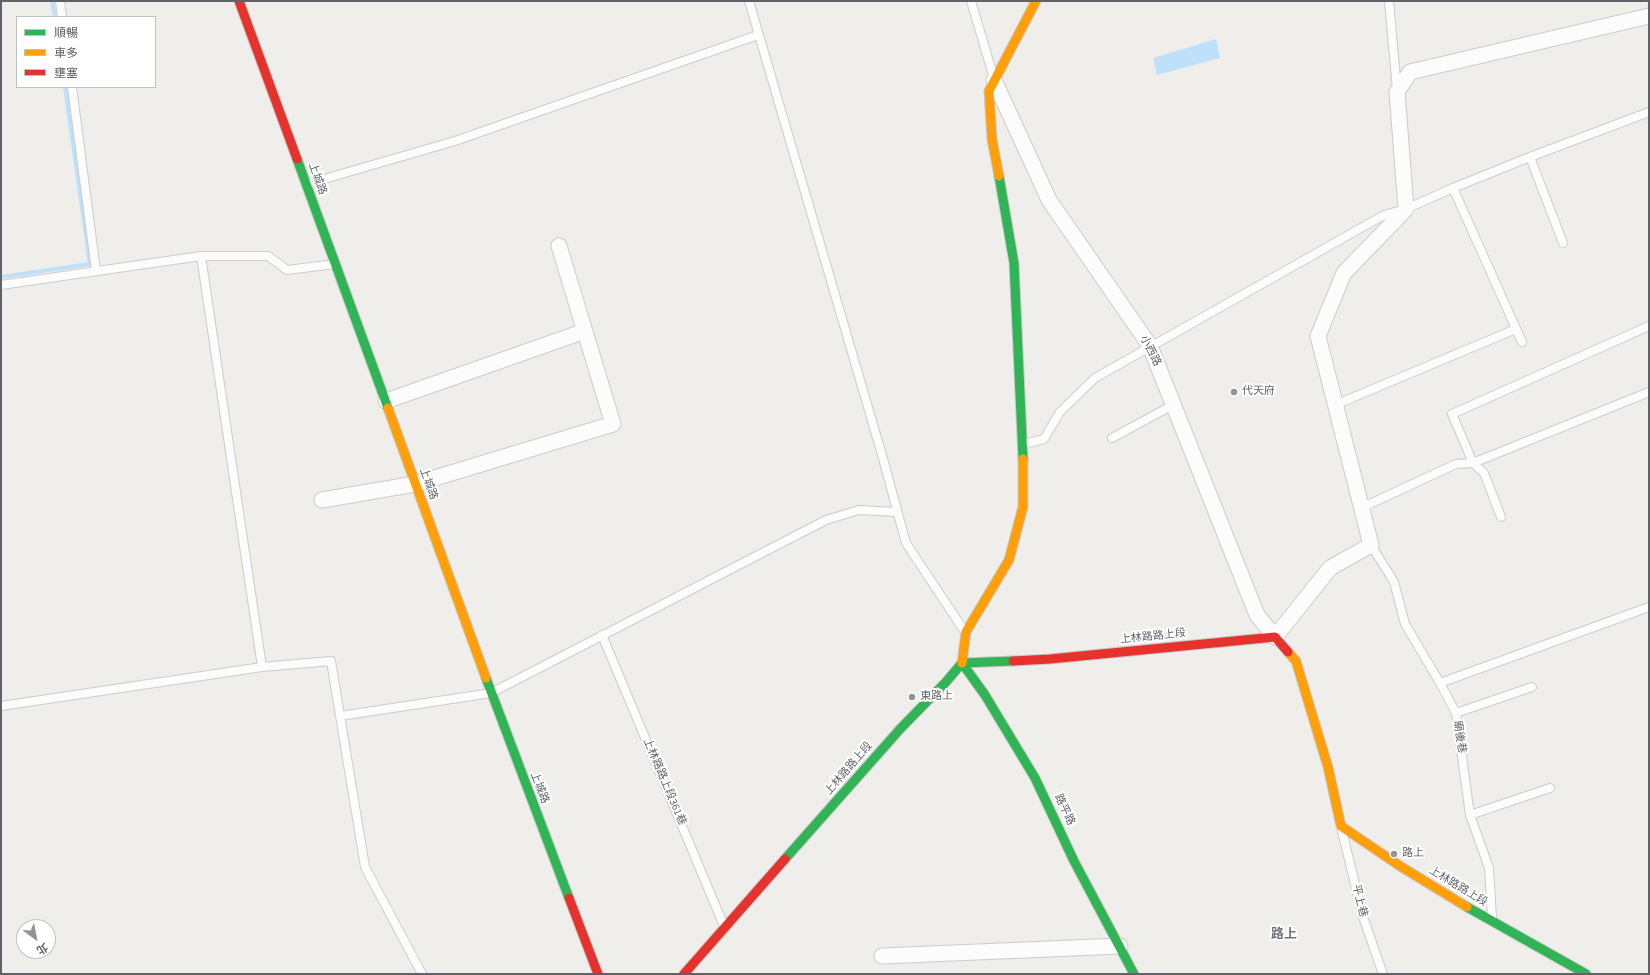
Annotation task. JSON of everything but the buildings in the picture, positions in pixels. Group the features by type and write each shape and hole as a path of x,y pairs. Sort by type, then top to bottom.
{"street":[{"name":"上城路","path":"239,1 491,692 598,974"},
{"path":"962,663 966,632 1009,560 1023,507 1023,444 1014,262 992,138 989,91 1036,1"},
{"path":"1341,826 1328,767 1296,661 1275,637 1330,568 1371,545 1318,336 1344,272 1406,209 1397,92 1410,72 1649,16"},
{"name":"小西路","path":"994,80 1049,200 1150,346 1257,615 1275,637"},
{"path":"322,500 415,484 613,424 559,246"},
{"path":"386,401 585,331"},
{"name":"上林路路上段","path":"684,974 901,728 946,682 962,663 1050,660 1275,637"},
{"name":"路平路","path":"962,663 985,695 1035,778 1074,861 1134,974"},
{"name":"上林路路上段","path":"1341,826 1378,853 1492,922 1586,974"},
{"path":"882,956 1120,946"}],"lane":[{"path":"60,1 62,16"},
{"path":"749,1 880,448 906,543 966,632"},
{"path":"971,1 994,80"},
{"path":"1389,1 1397,92"},
{"path":"306,184 456,141 758,35"},
{"path":"72,88 96,271"},
{"path":"1023,444 1044,439 1060,412 1095,378 1384,215 1406,209 1530,157 1649,112"},
{"path":"1530,157 1563,243"},
{"path":"1453,188 1522,342"},
{"path":"201,256 262,667"},
{"path":"1,285 201,256 268,256 287,270 336,264"},
{"path":"1501,517 1484,473 1473,463 1452,414 1649,326"},
{"path":"1335,405 1511,331"},
{"path":"1361,508 1456,464 1473,463 1649,392"},
{"path":"1112,438 1173,405"},
{"path":"340,716 491,692 826,520 858,510 898,512"},
{"name":"廟後巷","path":"1371,545 1394,582 1405,624 1456,713 1470,815 1489,868 1492,922"},
{"path":"1440,683 1649,607"},
{"name":"上林路路上段361巷","path":"602,635 725,928"},
{"path":"1,706 262,667 331,661 366,867 422,974"},
{"path":"1456,713 1532,687"},
{"path":"1470,815 1550,788"},
{"name":"平上巷","path":"1341,826 1363,917 1383,974"}],"water":[{"path":"1216,39 1220,58 1157,75 1153,58"}],"waterway":[{"path":"52,1 55,16"},
{"path":"1,277 90,264 65,88"}],"traffic: fast":[{"path":"297,159 388,408"},
{"path":"999,176 1014,263 1023,459"},
{"path":"785,859 901,728 946,682 962,663 1013,661"},
{"path":"962,663 985,695 1035,778 1074,861 1134,974"},
{"path":"486,678 569,898"},
{"path":"1467,907 1586,974"}],"traffic: slow":[{"path":"999,176 992,139 989,91 1036,1"},
{"path":"388,408 486,678"},
{"path":"962,663 966,632 1009,560 1023,507 1023,459"},
{"path":"1288,652 1296,661 1328,767 1341,826 1400,866 1467,907"}],"traffic: jam":[{"path":"239,1 297,159"},
{"path":"1013,661 1050,659 1275,637 1288,652"},
{"path":"684,974 785,859"},
{"path":"569,898 598,974"}],"place":[{"name":"代天府","path":"1234,392"},
{"name":"東路上","path":"912,697"},
{"name":"路上","path":"1394,854"}],"district":[{"name":"路上","path":"1284,935"}]}
